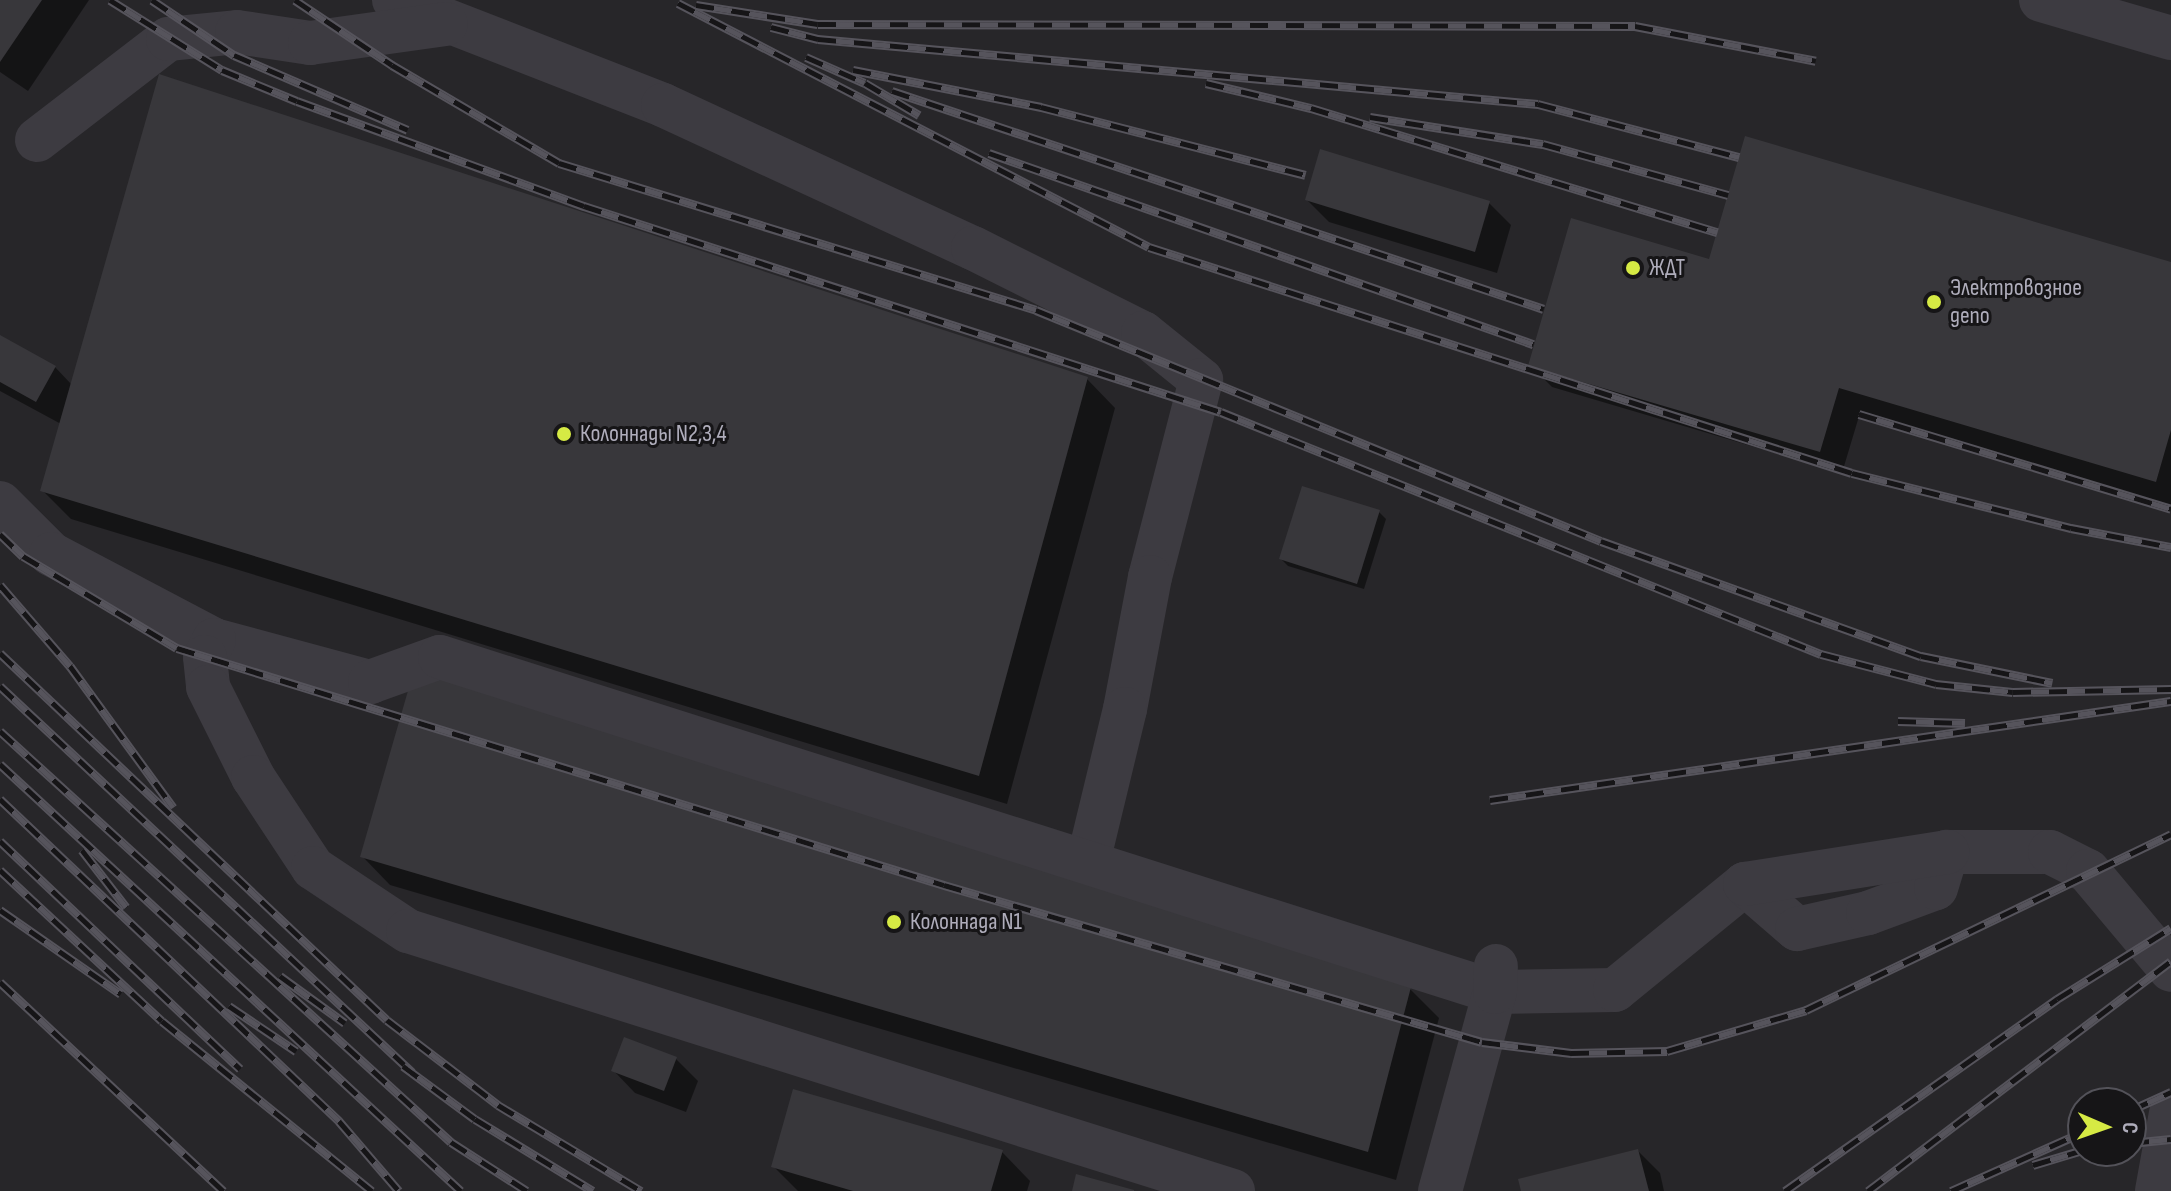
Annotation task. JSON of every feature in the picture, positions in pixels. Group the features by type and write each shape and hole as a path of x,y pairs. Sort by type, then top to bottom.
{"lane":[{"path":"394,0 446,24 663,105 973,248 1143,333 1201,380 1150,577 1125,709 1088,862"},
{"path":"2041,0 2171,38"},
{"path":"37,140 168,39 237,32 310,43 446,24"},
{"path":"0,503 51,554 214,640 370,682 440,657 1088,862 1496,979 1615,990 1745,884 1797,929 1868,913 1936,888 1947,852 2050,852 2088,871 2171,970"},
{"path":"214,640 205,657 208,687 253,777 313,868 408,931 1233,1191"},
{"path":"1440,1191 1496,979"},
{"path":"2157,1191 2171,1113"}],"shaded area":[{"path":"0,0 2171,0 2171,1191 0,1191"}],"building":[{"path":"0,0 42,0 0,62"},
{"name":"Колоннады N2,3,4","path":"159,74 1088,377 979,776 40,491"},
{"name":"Электровозное депо","path":"1745,136 2171,262 2171,430 2156,482 1839,388 1820,452 1528,366 1571,218 1709,259"},
{"path":"1320,149 1490,201 1475,252 1305,200"},
{"path":"0,335 56,366 36,402 0,382"},
{"path":"1302,486 1380,510 1357,584 1279,559"},
{"name":"Колоннада N1","path":"414,670 1411,987 1368,1152 360,857"},
{"path":"624,1037 677,1057 664,1091 611,1071"},
{"path":"793,1089 1003,1150 991,1191 853,1191 771,1167"},
{"path":"1638,1149 1649,1191 1521,1191 1518,1179"},
{"path":"1076,1174 1134,1190 1134,1191 1072,1191"}],"railway":[{"path":"110,0 222,70 297,101 584,206 1221,412 1821,654 1936,684 2013,692 2171,689"},
{"path":"152,0 234,55 408,130"},
{"path":"295,0 392,65 559,163 1036,310 1601,541 1921,656 2052,683"},
{"path":"678,3 1149,247 1852,473 2071,528 2171,547"},
{"path":"696,5 818,24 1635,26 1816,61"},
{"path":"771,27 818,39 1538,104 1739,157"},
{"path":"806,57 865,83 919,115"},
{"path":"853,70 1041,107 1305,175"},
{"path":"1206,83 1311,108 1717,232"},
{"path":"892,91 1544,309"},
{"path":"1370,117 1543,144 1728,195"},
{"path":"989,153 1533,344"},
{"path":"1859,414 2171,509"},
{"path":"0,534 23,556 177,648 944,885 1482,1042 1571,1053 1667,1051 1806,1010 2171,834"},
{"path":"0,585 70,666 173,807"},
{"path":"0,653 387,1020 498,1105 641,1191"},
{"path":"0,686 412,1072"},
{"path":"1490,800 2171,701"},
{"path":"1898,721 1965,723"},
{"path":"0,731 451,1142 527,1191"},
{"path":"0,764 461,1191"},
{"path":"0,799 339,1121 399,1191"},
{"path":"0,841 240,1069"},
{"path":"82,850 126,907"},
{"path":"0,870 162,1021 372,1191"},
{"path":"0,910 121,994"},
{"path":"1785,1191 2057,999 2171,928"},
{"path":"1868,1191 2171,961"},
{"path":"280,976 345,1023"},
{"path":"0,982 223,1191"},
{"path":"229,1006 296,1051"},
{"path":"403,1066 475,1119 593,1191"},
{"path":"2147,1103 2171,1092"},
{"path":"1951,1191 2067,1139"},
{"path":"2147,1141 2171,1139"},
{"path":"2033,1165 2067,1155"}],"place":[{"name":"ЖДТ","path":"1633,268"},
{"name":"Электровозное депо","path":"1934,302"},
{"name":"Колоннады N2,3,4","path":"564,434"},
{"name":"Колоннада N1","path":"894,922"}]}
